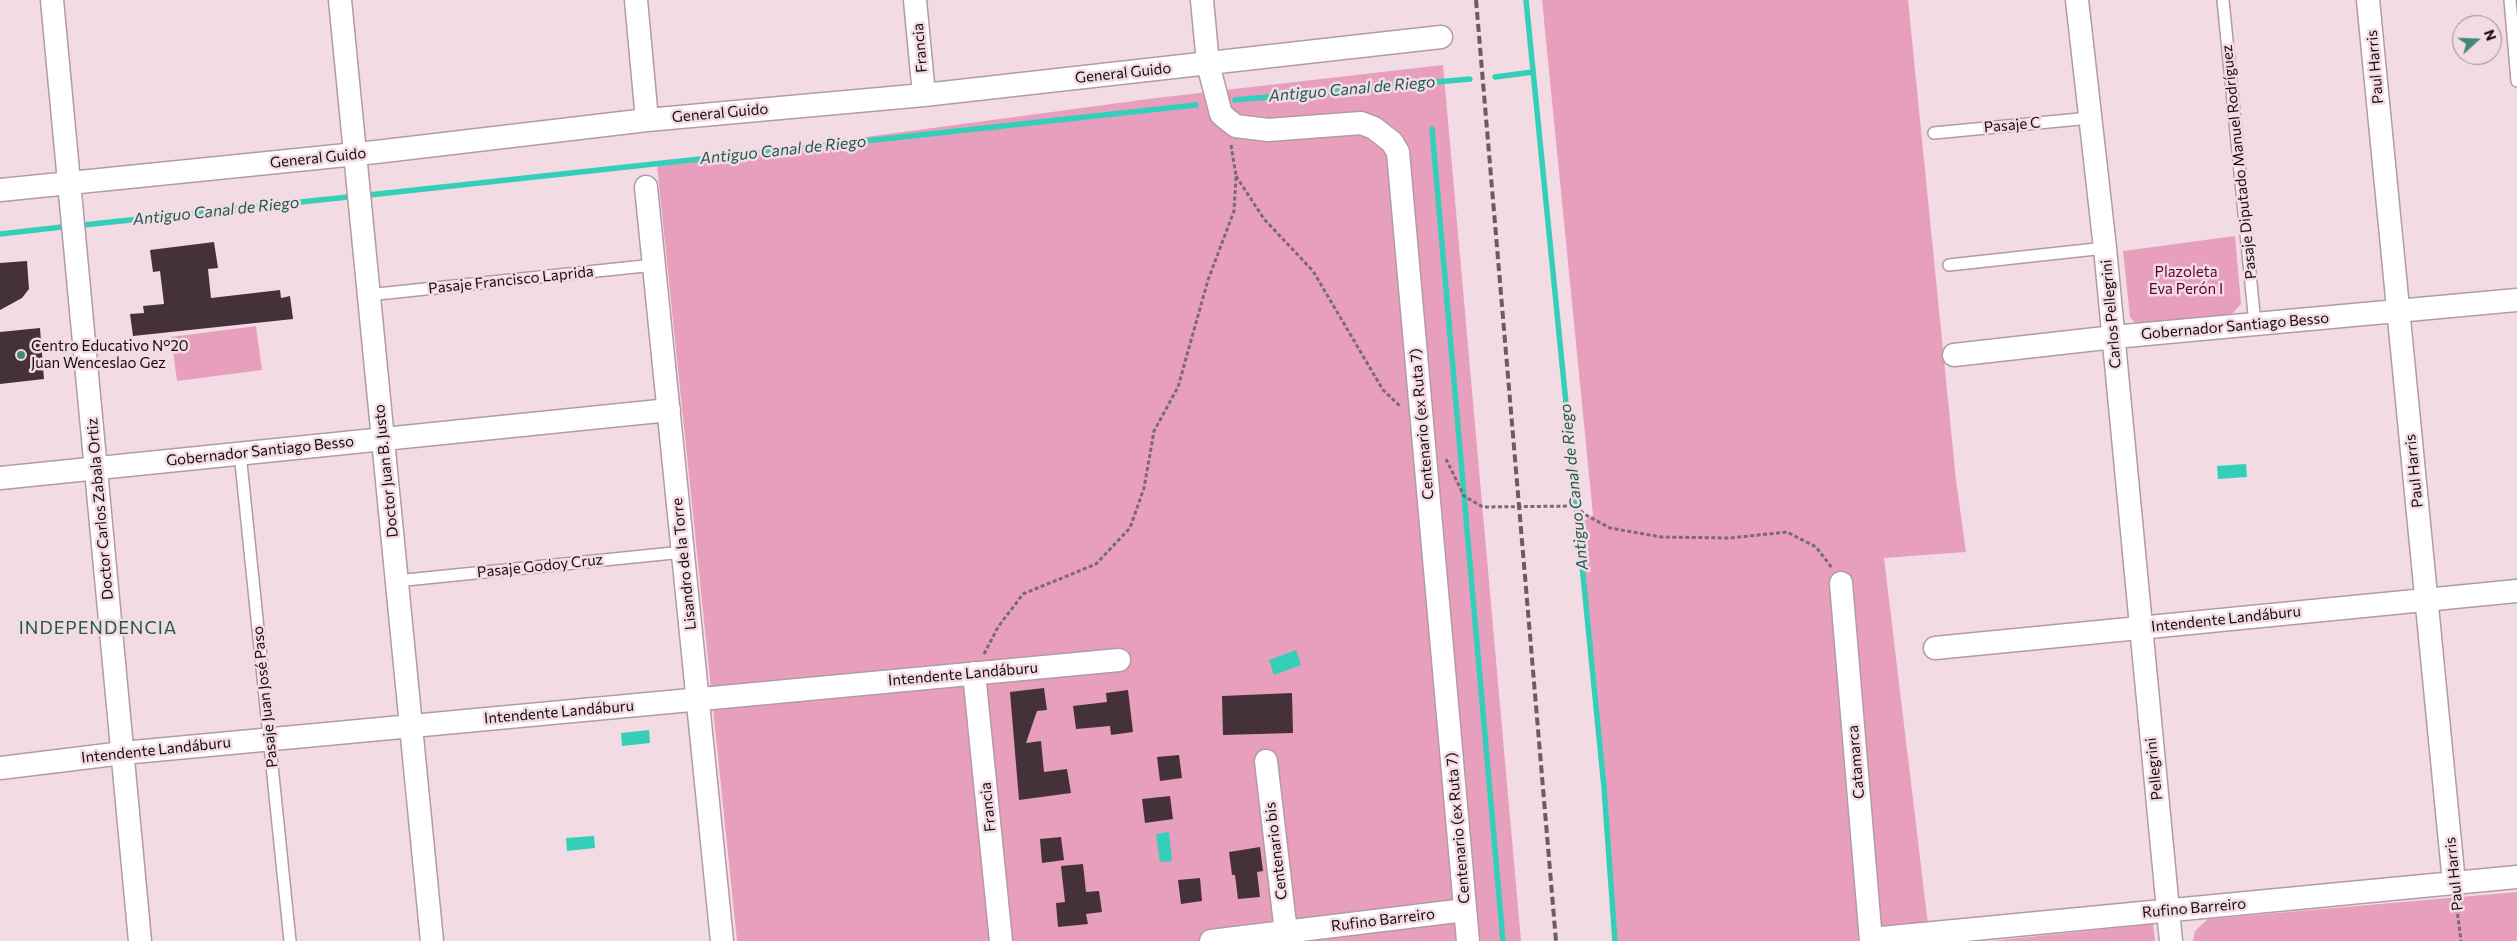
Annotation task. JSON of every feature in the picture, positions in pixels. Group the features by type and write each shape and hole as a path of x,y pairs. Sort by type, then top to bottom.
{"street":[{"path":"52,0 70,191"},
{"name":"Doctor Juan B. Justo","path":"340,0 432,941"},
{"path":"636,0 648,120"},
{"name":"Francia","path":"915,0 924,95"},
{"path":"1202,0 1208,64 1221,114 1228,120"},
{"name":"Carlos Pellegrini","path":"2078,0 2114,337 2141,628"},
{"name":"Paul Harris","path":"2368,0 2428,599 2454,884"},
{"name":"General Guido","path":"0,190 70,191 355,153 648,120 924,95 1441,37"},
{"name":"Centenario (ex Ruta 7)","path":"1228,120 1236,126 1268,130 1361,122 1374,128 1392,142 1398,152 1468,941"},
{"name":"Lisandro de la Torre","path":"646,187 722,941"},
{"name":"Doctor Carlos Zabala Ortiz","path":"70,191 140,941"},
{"name":"Gobernador Santiago Besso","path":"1954,355 2114,337 2517,300"},
{"name":"Gobernador Santiago Besso","path":"0,478 669,410"},
{"name":"Catamarca","path":"1841,583 1871,940"},
{"name":"Intendente Landáburu","path":"1936,648 2517,591"},
{"name":"Pellegrini","path":"2141,628 2168,910"},
{"name":"Intendente Landáburu","path":"0,768 123,752 1119,660"},
{"name":"Francia","path":"974,673 1001,941"},
{"name":"Centenario bis","path":"1266,761 1286,937"},
{"name":"Rufino Barreiro","path":"1871,940 2517,877"},
{"name":"Rufino Barreiro","path":"1211,941 1286,937 1465,910"},
{"path":"2168,910 2171,941"}],"lane":[{"name":"Pasaje Diputado Manuel Rodríguez","path":"2223,0 2255,324"},
{"path":"2510,0 2517,81"},
{"name":"Pasaje C","path":"1934,133 2090,118"},
{"path":"1950,265 2105,248"},
{"name":"Pasaje Francisco Laprida","path":"368,295 654,265"},
{"name":"Pasaje Juan José Paso","path":"240,453 290,941"},
{"name":"Pasaje Godoy Cruz","path":"396,581 683,552"}],"path":[{"path":"974,673 998,627 1023,594 1096,564 1130,528 1144,488 1154,431 1178,387 1208,280 1234,211 1236,176 1228,120"},
{"path":"1236,176 1264,219 1313,271 1383,390 1422,427"},
{"path":"1444,453 1464,496 1482,507 1576,506 1584,514 1610,528 1661,537 1730,538 1787,532 1816,547 1841,583"},
{"name":"Paul Harris","path":"2454,884 2461,941"}],"green space":[{"path":"1542,0 1908,0 1956,480 1966,552 1884,558 1930,941 1615,941 1604,787 1578,525 1593,515"},
{"path":"1443,65 1521,941 737,941 657,165 1156,98"},
{"name":"Plazoleta Eva Perón I","path":"2235,236 2241,304 2231,315 2136,324 2130,317 2123,251"},
{"path":"256,326 262,370 177,381 171,337"},
{"path":"2517,892 2517,941 2193,941 2195,931 2208,919"},
{"path":"2153,924 2155,941 1991,941"}],"shaded area":[{"path":"2246,464 2247,477 2218,479 2217,466"},
{"path":"1296,650 1301,665 1274,675 1269,660"},
{"path":"649,730 650,743 622,746 621,733"},
{"path":"1169,832 1172,861 1160,862 1156,834"},
{"path":"594,836 595,848 567,851 566,838"}],"building":[{"path":"214,242 218,268 208,269 211,298 280,290 281,298 290,296 293,319 133,336 130,314 144,313 143,306 164,304 160,271 153,272 150,250"},
{"name":"Centro Educativo N°20 Juan Wenceslao Gez","path":"27,261 29,289 22,298 0,310 0,263"},
{"name":"Centro Educativo N°20 Juan Wenceslao Gez","path":"40,328 44,379 0,384 0,332"},
{"path":"1044,688 1047,710 1037,711 1026,743 1041,741 1044,772 1067,769 1071,793 1019,800 1010,692"},
{"path":"1128,690 1133,732 1111,735 1110,726 1076,729 1073,706 1107,702 1106,693"},
{"path":"1292,693 1293,733 1223,735 1222,696"},
{"path":"1179,755 1182,778 1160,781 1157,757"},
{"path":"1170,796 1173,819 1145,823 1142,799"},
{"path":"1061,837 1064,860 1042,863 1040,839"},
{"path":"1260,847 1263,871 1257,872 1260,897 1238,899 1235,875 1232,875 1229,852"},
{"path":"1083,864 1086,892 1099,891 1102,912 1086,914 1088,924 1058,927 1056,903 1065,902 1061,866"},
{"path":"1200,878 1202,901 1181,904 1178,880"}],"waterway":[{"name":"Antiguo Canal de Riego","path":"1526,0 1604,787 1615,941"},
{"name":"Antiguo Canal de Riego","path":"1495,77 1533,72"},
{"name":"Antiguo Canal de Riego","path":"1235,100 1470,79"},
{"name":"Antiguo Canal de Riego","path":"369,195 1196,105"},
{"path":"1432,129 1503,941"},
{"name":"Antiguo Canal de Riego","path":"83,225 348,197"},
{"name":"Antiguo Canal de Riego","path":"0,234 62,227"}],"railway":[{"path":"1476,0 1556,941"}],"place":[{"name":"Centro Educativo N°20 Juan Wenceslao Gez","path":"21,355"}],"district":[{"name":"INDEPENDENCIA","path":"98,628"}]}
